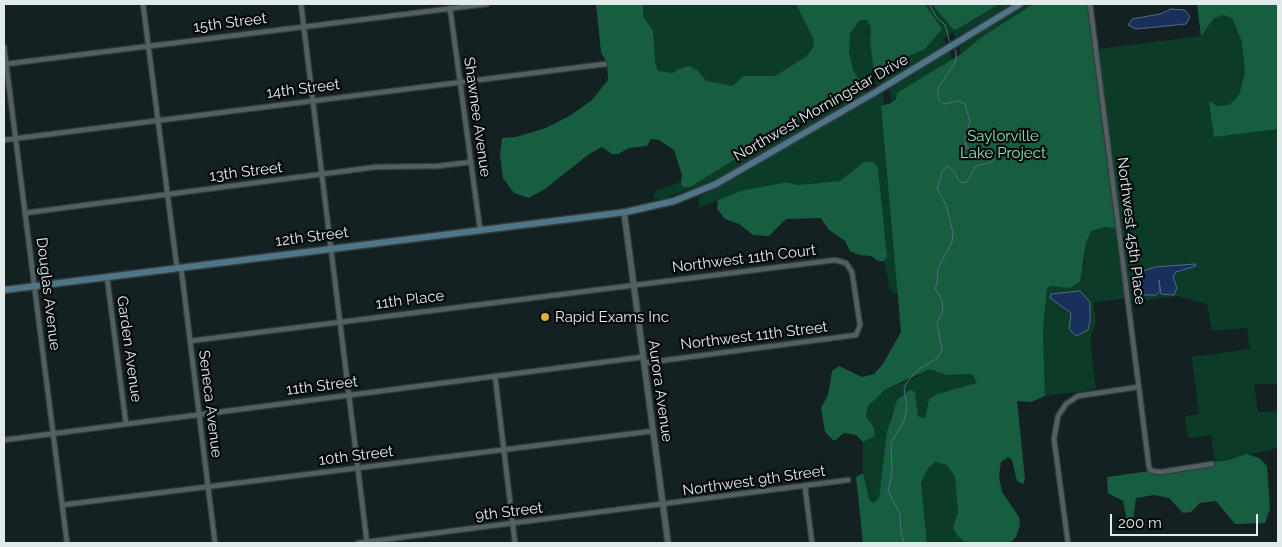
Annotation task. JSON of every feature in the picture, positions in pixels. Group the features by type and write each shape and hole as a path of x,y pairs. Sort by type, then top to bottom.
{"main road":[{"name":"Northwest Morningstar Drive","path":"624,212 674,201 701,191 872,94 1020,4"},
{"name":"12th Street","path":"4,290 624,212"}],"street":[{"name":"Seneca Avenue","path":"143,4 190,342 215,543"},
{"path":"301,4 367,543"},
{"name":"15th Street","path":"6,64 487,4"},
{"name":"Northwest 45th Place","path":"1090,4 1148,461 1151,471 1157,472 1212,464"},
{"name":"Shawnee Avenue","path":"450,8 480,229"},
{"name":"Douglas Avenue","path":"4,47 67,543"},
{"name":"14th Street","path":"4,140 605,64"},
{"name":"13th Street","path":"25,213 397,165 414,167 470,162"},
{"name":"Aurora Avenue","path":"624,212 668,543"},
{"name":"Northwest 11th Court","path":"633,285 835,260 846,263 852,272 860,326"},
{"name":"Garden Avenue","path":"107,277 126,424"},
{"name":"11th Place","path":"190,342 340,321 633,285"},
{"name":"Northwest 11th Street","path":"643,360 853,336 859,332 860,326"},
{"name":"11th Street","path":"4,440 495,376 643,360"},
{"path":"495,376 516,543"},
{"path":"1068,543 1054,439 1055,427 1062,410 1078,396 1138,387"},
{"name":"10th Street","path":"62,505 653,431"},
{"name":"Northwest 9th Street","path":"663,505 848,480"},
{"path":"805,487 812,543"},
{"name":"9th Street","path":"358,543 663,505"}],"green space":[{"path":"596,4 643,4 643,16 653,31 655,62 658,71 673,73 678,69 689,66 697,70 706,81 733,86 743,76 775,76 807,56 814,45 813,38 796,4 925,4 942,29 925,49 874,71 870,42 871,27 867,20 860,20 850,33 849,52 853,70 864,87 859,93 853,93 797,121 690,187 683,187 681,184 682,175 674,150 659,140 651,139 647,146 629,148 618,154 612,154 602,147 589,154 545,189 529,198 514,193 503,178 500,156 502,138 516,137 546,128 571,115 592,100 608,80 607,63 601,52"},
{"path":"599,4 1012,4 956,39 953,32 944,38 946,45 877,86 874,73 805,116 853,93 859,93 864,87 866,93 733,170 709,182 662,199 653,199 655,191 681,182 681,184 690,89 612,97"},
{"path":"932,4 999,4 956,30 952,28"},
{"name":"Saylorville Lake Project","path":"1027,4 1033,4 983,36 965,51 1042,4 1088,4 1114,227 1116,228 1125,298 1093,303 1096,321 1090,339 1096,389 1045,396 1043,329 1047,289 1050,286 1070,288 1084,266 1086,243 1024,242 1043,396 951,390 937,394 929,399 925,418 918,416 915,392 891,414 879,498 873,503 869,498 863,473 863,442 875,436 874,428 866,416 868,406 886,389 919,376 897,95 891,103 890,88 949,51 952,59 961,54 959,45"},
{"name":"Saylorville Lake Project","path":"1033,4 1088,5 1116,228 1105,227 1091,231 1086,243 1080,282 1070,288 1050,286 1047,289 1043,329 1045,396 1031,402 1017,401 1025,479 1023,484 1017,481 1012,460 1008,457 1001,462 999,477 1002,492 1019,517 1020,525 1016,537 1010,543 972,543 963,541 953,528 958,512 955,477 947,465 935,462 927,470 921,483 927,543 863,543 856,477 863,473 869,499 873,503 879,498 887,432 897,400 910,390 915,392 918,416 925,418 929,399 937,394 977,383 972,374 947,375 930,369 886,389 868,406 866,416 874,428 875,436 863,442 856,435 844,433 834,441 825,432 821,408 828,395 832,371 839,366 862,377 874,374 883,364 901,332 881,106 891,103 896,99 897,93 961,54 983,36"},
{"path":"1197,4 1278,4 1278,384 1254,384 1258,412 1278,411 1278,448 1215,462 1211,435 1188,438 1185,416 1199,414 1192,357 1250,349 1247,328 1212,331 1207,304 1177,296 1131,302 1098,49 1201,36"},
{"path":"1197,4 1278,4 1278,129 1214,137 1209,101 1217,106 1229,105 1239,95 1245,73 1242,42 1232,18 1223,15 1214,18 1201,36"},
{"path":"880,93 883,94 884,104 881,106 898,292 895,294 890,289 884,261 887,257 852,172 840,181 797,185 787,182 726,197 699,208 699,197"},
{"path":"864,162 874,162 878,169 887,257 884,261 878,261 871,256 859,255 850,251 845,241 828,229 821,218 786,219 769,236 753,235 739,224 725,219 717,209 718,200 741,191 787,182 797,185 840,181"},
{"path":"1247,454 1259,458 1267,466 1270,509 1265,523 1235,524 1216,501 1200,503 1191,512 1183,513 1169,498 1154,495 1136,498 1132,527 1128,525 1123,501 1108,493 1107,477 1228,460"},
{"path":"935,462 947,465 955,477 958,498 957,535 963,541 971,543 927,543 921,483 927,470"}],"water":[{"path":"1171,9 1185,10 1190,17 1186,24 1136,29 1128,25 1132,19 1160,14"},
{"path":"1195,264 1196,266 1176,272 1173,277 1177,288 1174,295 1161,294 1159,280 1160,291 1156,295 1135,295 1134,274 1155,267"},
{"path":"1080,291 1090,302 1090,321 1088,330 1076,336 1069,329 1071,313 1050,298 1051,294"}],"waterway":[{"path":"929,4 937,18 945,25 950,43"},
{"path":"904,543 901,533 900,514 888,491 892,474 891,443 904,421 907,408 904,388 907,382 919,369 938,358 942,350 937,323 943,311 942,301 935,288 938,268 952,242 953,233 946,205 937,189 942,172 947,166 955,172 958,180 962,183 967,182 976,166 992,162 994,157 991,150 967,148 965,140 970,121 965,104 959,101 944,104 938,99 938,88 956,61 956,51 954,48"}],"place":[{"name":"Rapid Exams Inc","path":"545,317"}]}
